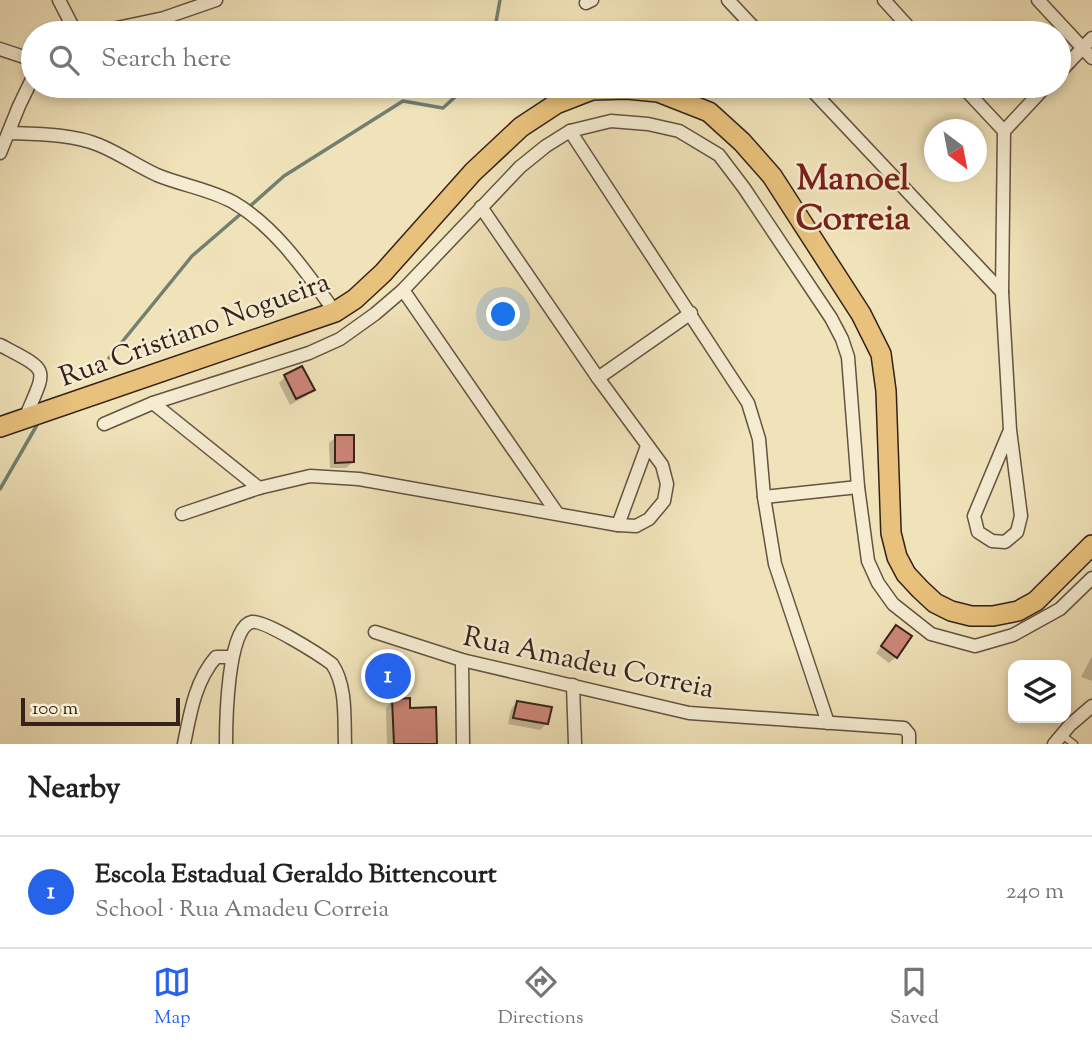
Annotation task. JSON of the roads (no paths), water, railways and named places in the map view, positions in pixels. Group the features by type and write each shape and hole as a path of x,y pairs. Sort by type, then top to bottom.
{"highway":[{"name":"Rua Cristiano Nogueira","path":"0,427 335,312 355,299 383,273 473,172 521,127 556,104 571,98"},
{"name":"Rua Cristiano Nogueira","path":"673,98 709,112 742,142 772,176 861,314 881,354 886,391 891,533 897,557 906,574 920,589 935,603 951,611 993,616 1018,611 1036,601 1092,545"}],"street":[{"path":"59,0 70,21"},
{"path":"150,21 216,0"},
{"path":"727,0 747,21"},
{"path":"884,0 903,21"},
{"path":"1038,0 1063,21"},
{"path":"1071,28 1088,42 1092,58"},
{"path":"1071,60 1088,42"},
{"path":"0,49 21,56"},
{"path":"0,153 23,98"},
{"path":"819,98 1002,292"},
{"path":"973,98 1004,131"},
{"path":"1010,430 974,516 978,532 992,541 1005,542 1017,532 1021,516 1010,430 1002,292 1004,131 1035,98"},
{"path":"104,424 153,404 309,353 340,339 403,290 520,167 546,146 570,131 611,121 648,124 679,131 719,155 744,188 842,339 848,357 858,487 868,561 878,583 893,604 931,634 975,646 1013,635 1060,609 1092,578"},
{"path":"570,131 748,403 759,439 764,496 775,564 828,723"},
{"path":"9,132 97,144 147,170 232,202 257,219 312,281 335,312"},
{"path":"182,514 259,488 310,476 359,479 618,525 636,526 649,519 664,501 667,484 662,465 598,378 481,207"},
{"path":"403,290 557,513"},
{"path":"598,378 691,313"},
{"path":"0,345 34,362 40,369 41,377 26,418"},
{"path":"153,404 259,488"},
{"path":"618,525 647,446"},
{"path":"764,496 858,487"},
{"path":"226,744 225,705 232,657 242,632 251,622 270,627 332,664 342,690 345,744"},
{"name":"Rua Amadeu Correia","path":"375,632 462,660 689,713 904,728 909,734 909,744"},
{"path":"184,744 193,699 205,669 216,657 232,657"},
{"path":"462,660 463,744"},
{"path":"573,685 575,744"},
{"path":"1058,739 1092,706"}],"lane":[{"path":"1058,739 1074,744"}],"waterway":[{"path":"496,21 500,0"},
{"path":"249,207 284,176 403,101 443,108 454,98"},
{"path":"109,358 192,256 243,212"},
{"path":"0,489 37,425"}],"place":[{"name":"Escola Estadual Geraldo Bittencourt","path":"388,676"}],"district":[{"name":"Manoel Correia","path":"853,197"}]}
